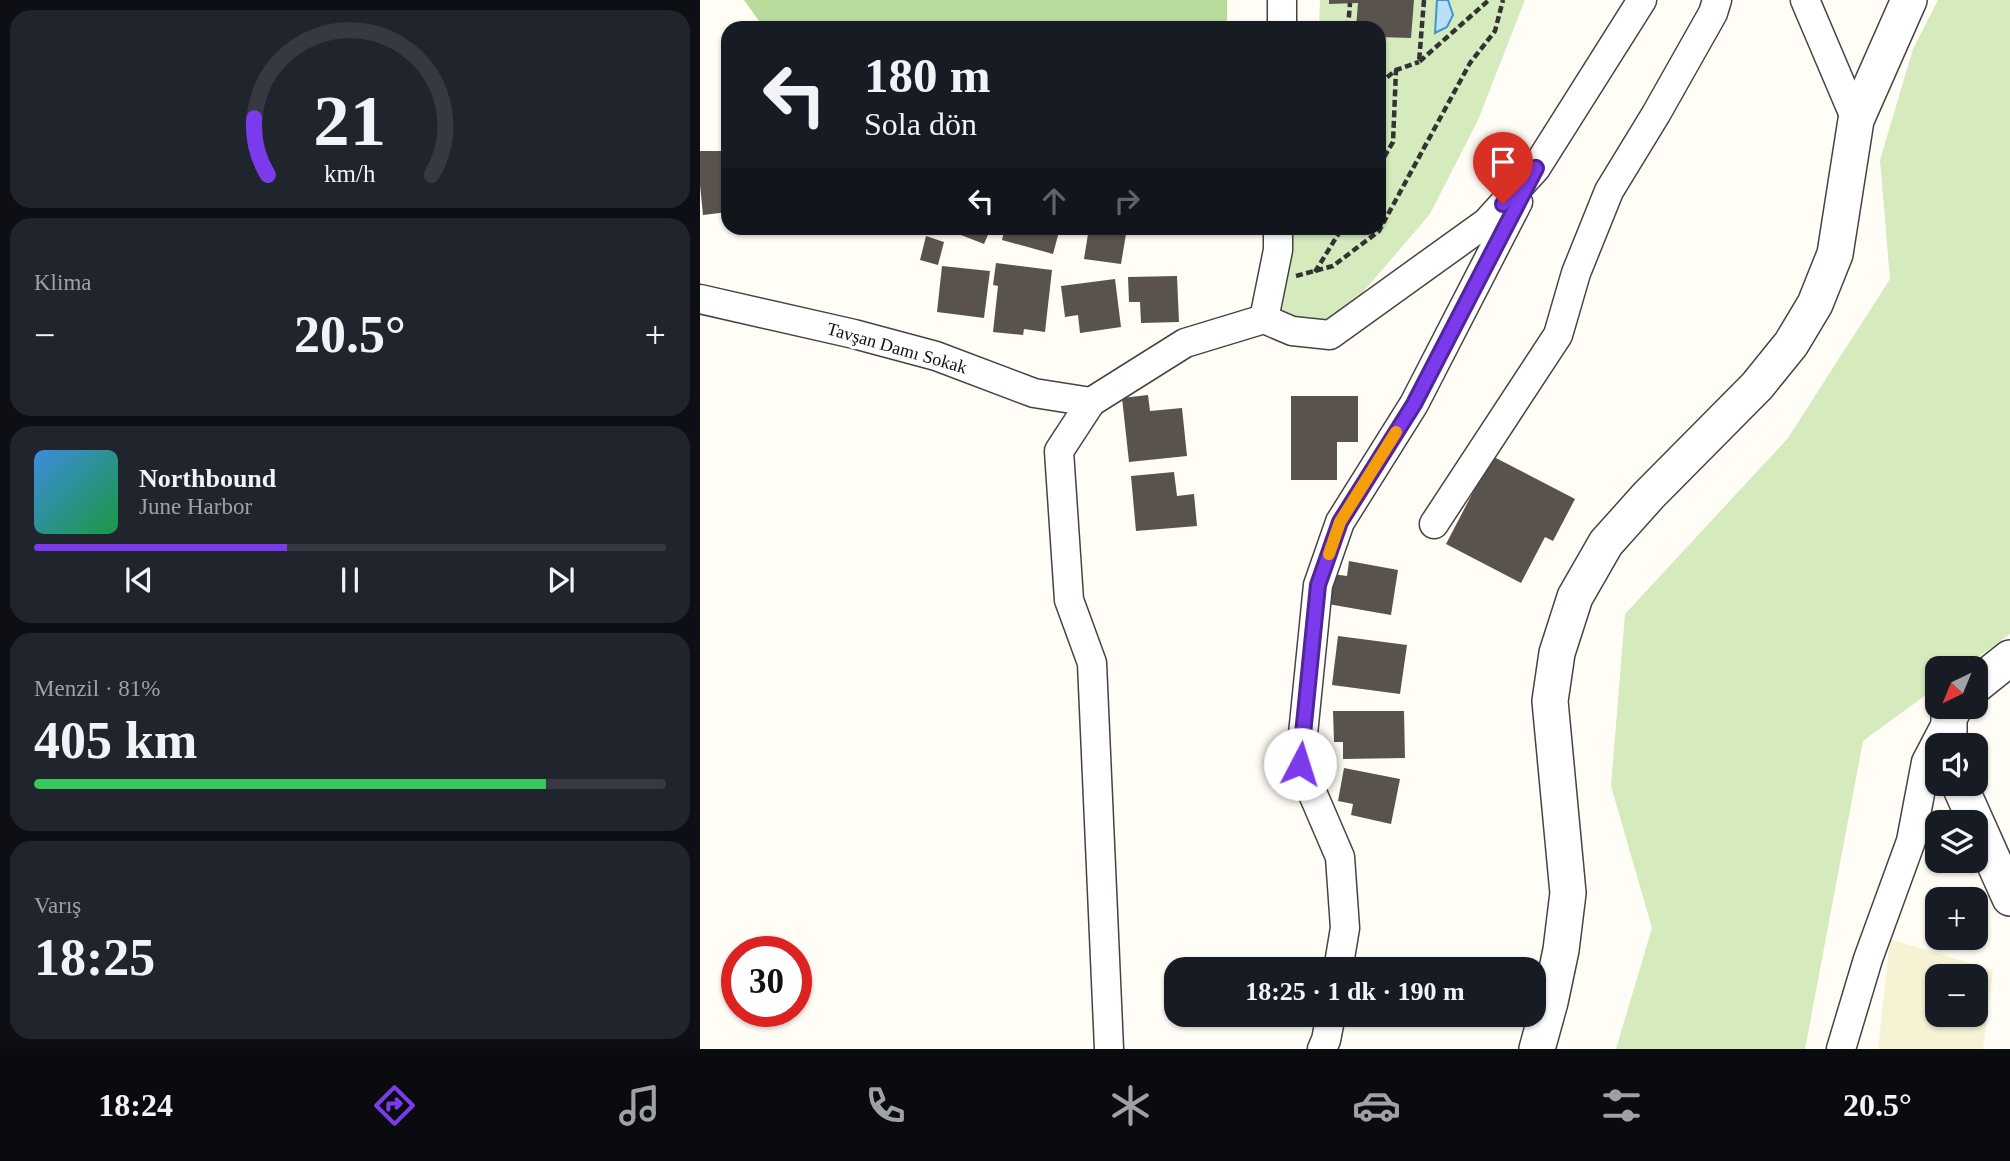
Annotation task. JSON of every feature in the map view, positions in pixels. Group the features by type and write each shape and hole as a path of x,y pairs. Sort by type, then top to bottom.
{"street":[{"path":"1282,0 1282,21"},
{"path":"1340,957 1345,928 1340,857 1300,764 1318,585 1340,522 1414,404 1536,168 1642,0"},
{"path":"1434,524 1558,335 1576,273 1609,191 1657,114 1713,13 1717,0"},
{"path":"1805,0 1856,120"},
{"path":"1536,1049 1561,950 1568,892 1550,701 1557,653 1575,597 1606,543 1649,495 1757,386 1791,344 1809,314 1835,254 1856,120 1909,0"},
{"path":"1109,1049 1092,663 1069,600 1059,452 1091,402 1185,343 1264,319 1292,331 1330,335 1487,222 1536,168"},
{"path":"1264,319 1278,250 1278,235"},
{"name":"Tavşan Damı Sokak","path":"700,299 854,334 936,356 1034,393 1091,402"},
{"path":"1988,675 2010,658"},
{"path":"1840,1049 1868,959 1911,841 1926,762 1951,723"},
{"path":"1964,796 2010,898"},
{"path":"1322,1049 1329,1027"}],"path":[{"path":"1419,62 1424,0"},
{"path":"1386,78 1396,70 1419,62 1489,0"},
{"path":"1386,217 1471,63 1495,31 1503,0"},
{"path":"1349,21 1350,3"},
{"path":"1386,155 1394,142 1396,70"},
{"path":"1315,272 1338,235"},
{"path":"1271,282 1334,267 1373,235"}],"shaded area":[{"path":"1890,939 1973,964 1925,964 1925,1027 1986,1027 1983,1049 1878,1049"},
{"path":"1988,968 1993,970 1988,1010"}],"green space":[{"path":"744,0 1227,0 1227,21 759,21"},
{"path":"1320,0 1525,0 1478,120 1430,214 1346,312 1320,321 1254,312 1278,236 1386,235 1386,21 1319,21"},
{"path":"1938,0 2010,0 2010,634 1980,656 1925,656 1925,696 1863,741 1805,1049 1616,1049 1652,928 1611,786 1625,614 1788,438 1890,279 1880,160 1913,49"}],"water":[{"path":"1437,0 1448,0 1453,15 1447,27 1435,33"}],"building":[{"path":"1329,0 1414,0 1411,38 1386,37 1386,21 1357,21 1358,3 1329,4"},
{"path":"700,151 721,151 721,213 703,215"},
{"path":"961,235 988,235 984,244"},
{"path":"1003,235 1058,235 1053,254 1002,240"},
{"path":"1088,235 1126,235 1121,264 1084,259"},
{"path":"926,236 944,242 938,265 920,260"},
{"path":"996,263 1052,270 1045,332 1024,329 1023,335 993,332 998,286 993,285"},
{"path":"942,266 990,271 984,318 937,312"},
{"path":"1177,276 1179,322 1141,323 1140,302 1129,302 1128,277"},
{"path":"1115,279 1121,327 1080,333 1078,315 1065,317 1061,286"},
{"path":"1148,395 1150,411 1182,408 1187,456 1129,462 1122,398"},
{"path":"1291,396 1358,396 1358,442 1337,442 1337,480 1291,480"},
{"path":"1492,456 1575,499 1553,541 1545,537 1521,583 1446,544"},
{"path":"1174,472 1177,496 1194,494 1197,526 1136,531 1131,476"},
{"path":"1349,561 1398,570 1391,615 1328,604 1333,574 1347,576"},
{"path":"1338,636 1407,645 1400,694 1332,685"},
{"path":"1333,711 1404,711 1405,758 1343,759 1343,742 1334,742"},
{"path":"1344,768 1400,779 1391,824 1351,815 1353,804 1338,801"}],"slow traffic":[{"path":"1329,554 1340,522 1396,432"}],"route":[{"path":"1300,764 1318,585 1340,522 1414,404 1536,168 1503,204"}]}
